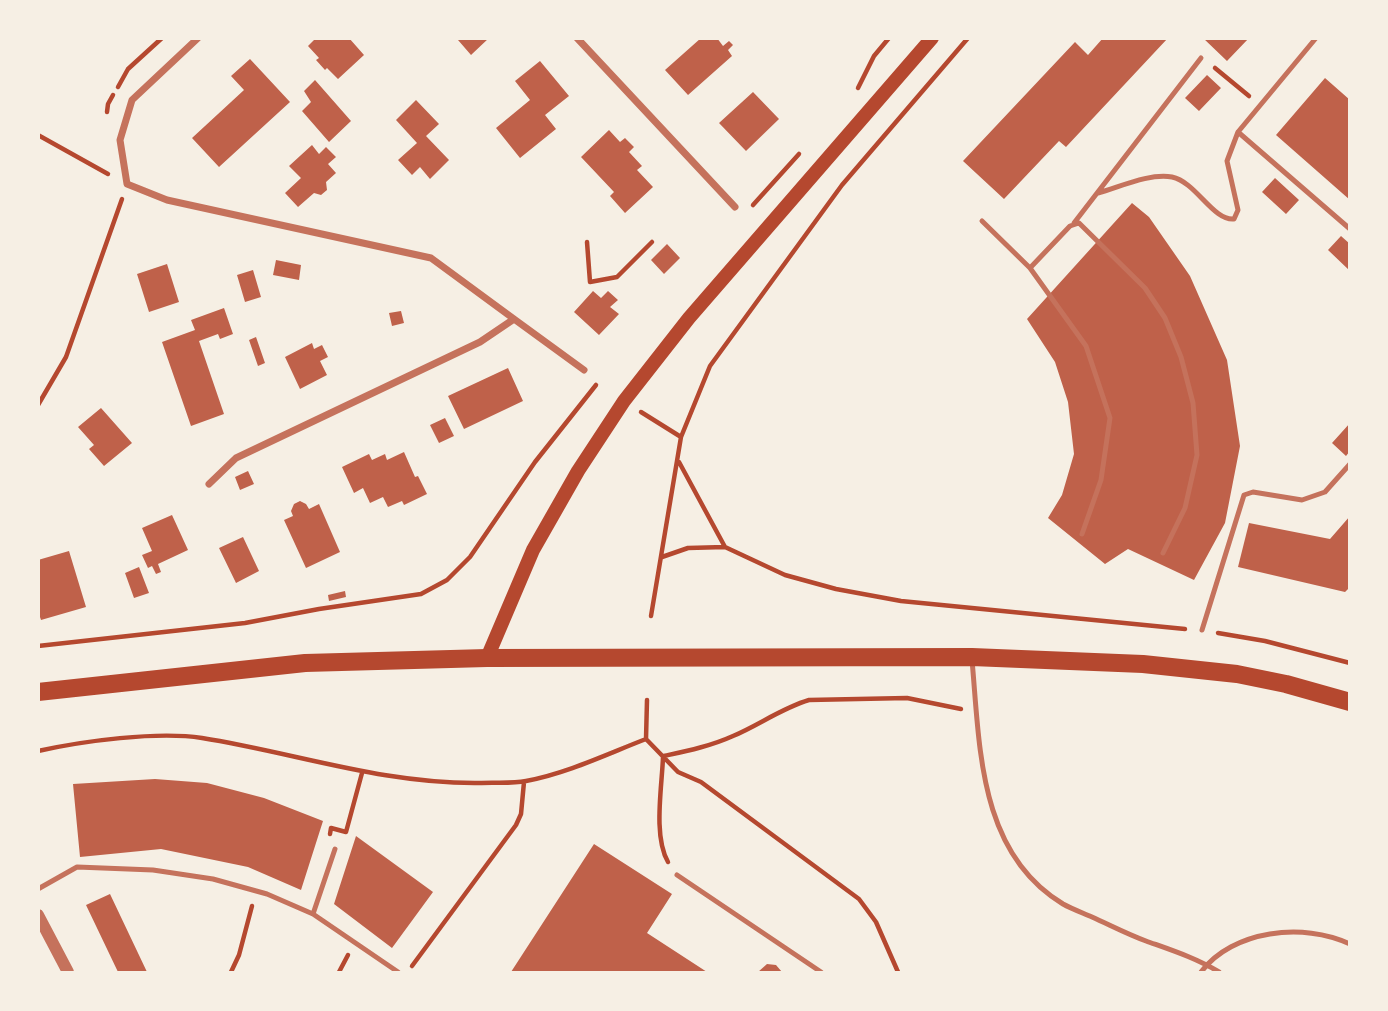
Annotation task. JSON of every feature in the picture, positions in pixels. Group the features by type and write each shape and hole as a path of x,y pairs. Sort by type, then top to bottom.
{"main road":[{"path":"487,658 533,550 578,471 624,401 690,318 932,38"},
{"path":"38,692 305,663 487,658 972,657 1143,664 1237,674 1286,684 1349,702"}],"street":[{"path":"198,38 132,100 120,140 127,184 167,200 431,258 584,370"},
{"path":"577,38 735,207"},
{"path":"209,484 236,458 480,342 514,319"},
{"path":"38,915 68,972"}],"lane":[{"path":"1098,193 1156,177 1170,177 1183,180 1223,217 1234,219 1238,210 1227,161 1238,132 1316,38"},
{"path":"1030,268 1074,223 1201,58"},
{"path":"1238,132 1349,229"},
{"path":"982,221 1030,268 1086,346 1110,418 1101,480 1082,534"},
{"path":"1074,223 1084,227 1145,288 1165,318 1184,369 1193,403 1197,455 1185,508 1163,553"},
{"path":"1202,630 1244,495 1253,492 1302,500 1325,492 1349,464"},
{"path":"972,657 984,775 992,811 1011,852 1034,880 1063,904 1207,964 1219,972"},
{"path":"313,914 335,849"},
{"path":"38,889 77,867 153,870 214,879 257,891 313,914 398,972"},
{"path":"677,875 821,972"},
{"path":"1201,972 1207,964 1236,945 1272,933 1310,932 1349,944"}],"path":[{"path":"854,94 874,56 889,38"},
{"path":"651,616 681,437 710,366 842,185 968,38"},
{"path":"1201,58 1260,105"},
{"path":"38,135 127,184 66,357 38,405"},
{"path":"752,205 808,144"},
{"path":"587,242 590,282 617,277 653,242"},
{"path":"38,646 246,623 421,594 447,580 470,557 535,462 599,382"},
{"path":"678,460 724,547"},
{"path":"662,556 688,548 724,547 785,575 836,589 901,601 1202,630 1265,641 1349,663"},
{"path":"663,756 693,750 732,737 809,700 907,698 976,710"},
{"path":"647,700 646,738 678,772 701,782 859,900 876,922 898,972"},
{"path":"38,751 76,743 153,737 201,738 362,773 448,783 524,782 563,772 646,738"},
{"path":"663,756 661,843 663,854 677,875"},
{"path":"335,836 330,834 331,828 345,832 362,773"},
{"path":"407,972 516,825 521,814 524,782"},
{"path":"231,972 239,955 257,891"}],"building":[{"path":"316,38 349,38 364,55 338,79 327,68 325,70 308,46"},
{"path":"489,38 471,55 458,40"},
{"path":"701,38 717,38 723,46 729,41 733,45 728,50 732,56 688,95 665,70"},
{"path":"1103,38 1168,38 1066,147 1059,141 1004,199 963,161 1075,42 1088,55"},
{"path":"1203,38 1249,38 1227,61"},
{"path":"250,59 290,102 219,167 192,138 244,90 231,76"},
{"path":"540,61 569,96 545,115 556,129 520,158 496,128 530,100 515,81"},
{"path":"1207,75 1221,88 1199,111 1185,98"},
{"path":"1325,78 1350,100 1350,200 1276,135"},
{"path":"315,80 351,121 329,142 302,111 311,102 304,91"},
{"path":"753,92 779,119 746,151 719,123"},
{"path":"416,100 439,124 426,136 449,160 430,179 420,167 412,175 398,160 417,143 396,120"},
{"path":"609,130 620,142 625,138 634,147 629,152 642,166 637,170 653,187 625,213 610,196 614,192 581,157"},
{"path":"312,145 319,154 326,147 336,157 328,164 336,173 326,182 327,190 321,195 314,193 298,207 285,193 301,178 289,166"},
{"path":"1275,178 1299,200 1286,214 1262,192"},
{"path":"1132,203 1149,217 1190,276 1227,360 1240,446 1225,523 1194,580 1128,549 1105,564 1048,518 1062,495 1074,454 1068,402 1055,362 1027,319"},
{"path":"1341,236 1350,244 1350,271 1328,250"},
{"path":"667,244 680,258 664,274 651,260"},
{"path":"276,260 301,265 299,280 273,275"},
{"path":"167,264 179,302 149,312 137,274"},
{"path":"253,270 261,297 245,302 237,275"},
{"path":"593,291 601,298 608,291 618,300 610,307 619,314 599,335 574,312"},
{"path":"224,308 233,334 220,339 218,334 199,341 224,414 191,426 162,342 195,330 191,320"},
{"path":"401,311 404,323 392,326 389,313"},
{"path":"256,337 265,363 258,366 249,340"},
{"path":"312,343 314,349 322,345 328,357 320,361 327,375 300,389 285,357"},
{"path":"508,368 523,401 464,429 448,396"},
{"path":"101,408 132,443 104,466 89,449 94,445 78,427"},
{"path":"445,418 454,436 439,443 430,425"},
{"path":"1350,423 1350,451 1346,456 1332,443"},
{"path":"404,452 415,477 418,476 427,494 404,505 402,501 388,507 383,497 370,503 363,488 354,493 342,467 369,454 372,460 385,454 387,460"},
{"path":"248,471 254,484 240,490 235,477"},
{"path":"300,501 309,509 319,504 340,552 306,568 284,520 293,516 291,511 294,504"},
{"path":"172,515 188,550 158,564 161,572 156,574 152,566 148,568 142,555 152,551 142,528"},
{"path":"1350,516 1350,587 1345,592 1238,567 1249,523 1330,539"},
{"path":"243,537 259,571 236,583 219,548"},
{"path":"69,551 86,607 41,620 38,611 38,560"},
{"path":"139,567 149,593 134,598 125,573"},
{"path":"345,591 346,597 329,601 328,595"},
{"path":"155,779 207,783 264,798 323,821 301,890 248,867 161,849 80,857 73,784"},
{"path":"356,836 433,892 392,948 334,904"},
{"path":"594,844 672,894 647,933 707,972 511,972"},
{"path":"110,894 147,972 118,972 86,905"},
{"path":"767,964 776,965 782,972 758,972"}]}
